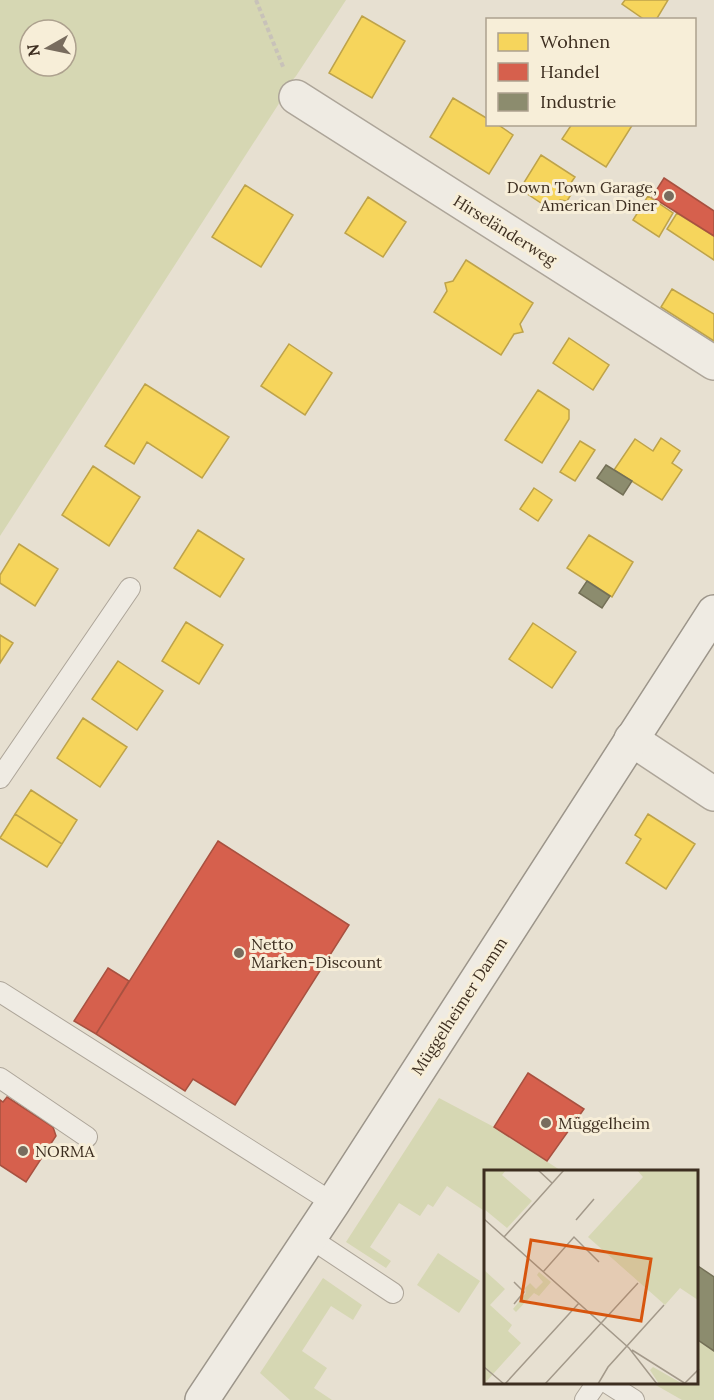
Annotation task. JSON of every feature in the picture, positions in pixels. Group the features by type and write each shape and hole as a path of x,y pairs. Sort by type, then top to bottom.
{"main road":[{"name":"Hirseländerweg","path":"296,97 714,363"},
{"name":"Müggelheimer Damm","path":"202,1400 333,1203 714,612"},
{"path":"631,739 714,794"}],"lane":[{"path":"0,778 130,588"},
{"path":"0,993 333,1203"},
{"path":"0,1078 87,1137"},
{"path":"310,1238 393,1293"},
{"path":"585,1400 595,1385"},
{"path":"612,1385 634,1400"}],"path":[{"path":"256,0 296,97"}],"green space":[{"path":"0,0 346,0 290,83 0,536"},
{"path":"439,1098 494,1127 560,1170 484,1170 484,1211 447,1186 433,1207 428,1204 420,1216 399,1203 370,1247 391,1261 386,1268 346,1242"},
{"path":"438,1253 480,1281 459,1313 417,1285"},
{"path":"323,1278 362,1305 353,1320 331,1306 302,1351 327,1368 314,1388 332,1400 290,1400 260,1373"},
{"path":"699,1341 714,1351 714,1400 682,1400 656,1385 699,1385"}],"building: Wohnen":[{"path":"625,0 668,0 657,18 642,18 622,4"},
{"path":"362,16 405,41 372,98 329,73"},
{"path":"453,98 486,118 486,126 500,126 513,135 489,174 430,137"},
{"path":"571,126 632,126 606,167 562,139"},
{"path":"541,155 575,177 568,187 572,193 567,201 560,200 553,211 520,189"},
{"path":"245,185 293,215 261,267 212,237"},
{"path":"648,196 673,213 659,237 633,220"},
{"path":"368,197 406,222 383,257 345,233"},
{"path":"677,213 714,236 714,260 667,229"},
{"path":"466,260 533,303 520,324 523,332 514,334 501,355 434,312 447,291 445,283 453,281"},
{"path":"672,289 714,314 714,341 661,307"},
{"path":"569,338 609,365 593,390 553,363"},
{"path":"289,344 332,373 305,415 261,386"},
{"path":"145,384 229,437 202,478 147,442 134,464 105,446"},
{"path":"538,390 569,410 569,419 542,463 505,440"},
{"path":"661,438 680,451 672,463 682,470 662,500 614,470 635,439 653,451"},
{"path":"580,441 595,450 575,481 560,472"},
{"path":"93,466 140,497 109,546 62,515"},
{"path":"534,488 552,500 538,521 520,509"},
{"path":"198,530 244,559 220,597 174,568"},
{"path":"589,535 633,562 612,597 567,568"},
{"path":"19,544 58,569 35,606 0,583 0,575"},
{"path":"186,622 223,645 199,684 162,661"},
{"path":"533,623 576,652 552,688 509,659"},
{"path":"0,635 13,643 0,663"},
{"path":"118,661 163,691 137,730 92,699"},
{"path":"83,718 127,747 100,787 57,758"},
{"path":"31,790 77,820 62,844 15,814"},
{"path":"15,814 62,844 47,867 0,838"},
{"path":"648,814 695,844 666,889 626,863 641,839 635,835"}],"building: Handel":[{"path":"664,178 714,211 714,236 652,197"},
{"name":"Netto Marken-Discount","path":"218,841 349,925 235,1105 193,1079 185,1091 96,1034"},
{"path":"108,968 129,981 96,1034 74,1021"},
{"path":"528,1073 584,1109 547,1161 494,1127"},
{"name":"NORMA","path":"7,1097 53,1127 56,1136 26,1182 0,1165 0,1100 3,1102"}],"building: Industrie":[{"path":"606,465 632,481 623,495 597,478"},
{"path":"587,581 610,596 602,608 579,593"},
{"path":"699,1267 714,1277 714,1351 699,1341"}],"place":[{"name":"Down Town Garage, American Diner","path":"669,196"},
{"name":"Netto Marken-Discount","path":"239,953"},
{"name":"Müggelheim","path":"546,1123"},
{"name":"NORMA","path":"23,1151"}]}
